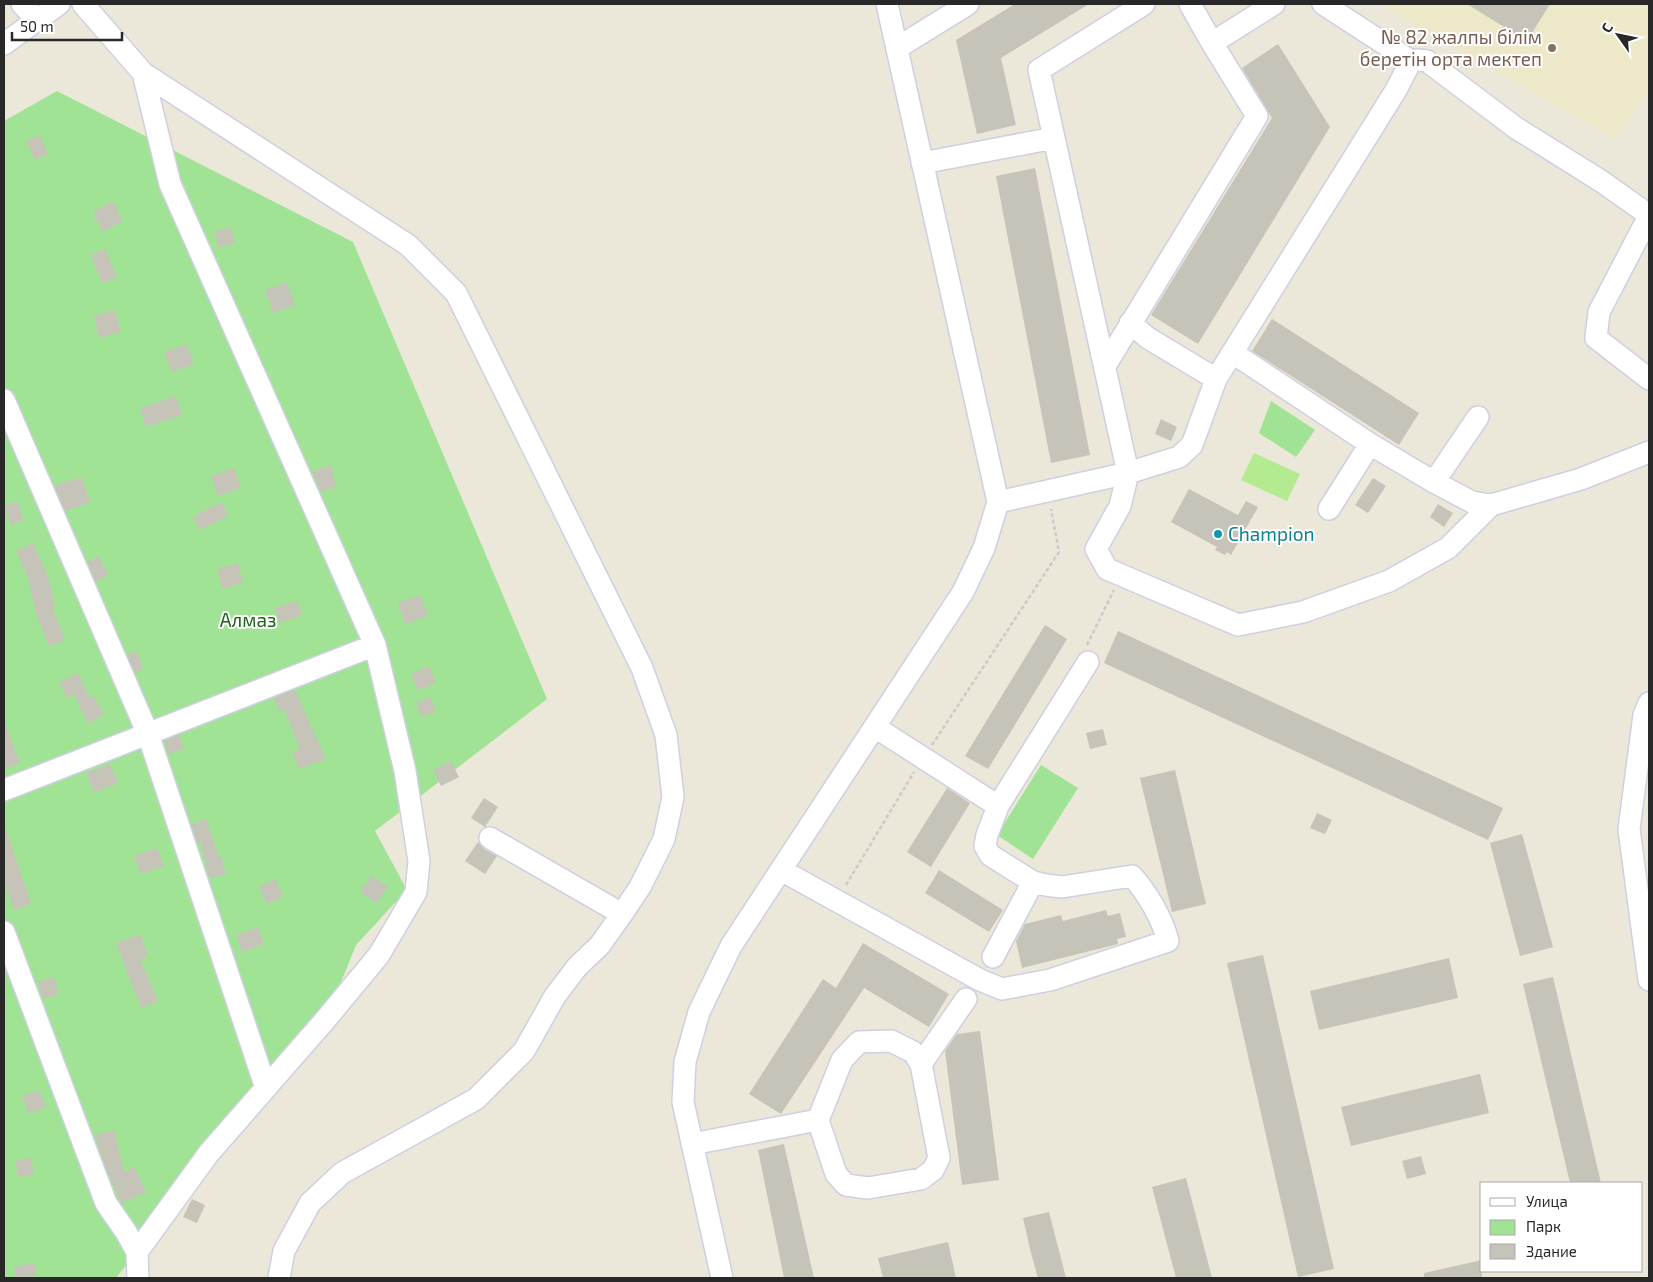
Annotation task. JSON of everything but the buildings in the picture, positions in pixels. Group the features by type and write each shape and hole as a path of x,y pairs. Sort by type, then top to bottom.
{"street":[{"path":"22,4 37,20"},
{"path":"4,44 60,4"},
{"path":"83,4 143,73 408,245 456,293 642,668 666,735 673,797 664,839 640,887 600,945 577,967 555,996 524,1051 476,1099 342,1173 310,1202 284,1251 279,1278"},
{"path":"722,1278 683,1102 685,1062 699,1012 731,946 963,592 984,548 998,502 887,4"},
{"path":"896,48 968,4"},
{"path":"1144,4 1039,70 1128,473 1120,506 1096,549 1106,569 1238,625 1303,612 1389,581 1448,548 1491,505"},
{"path":"1105,366 1257,116 1190,4"},
{"path":"1212,43 1274,4"},
{"path":"1323,4 1411,61 1427,61 1516,128 1602,181 1649,215 1599,312 1596,338 1649,379"},
{"path":"998,502 1128,473 1179,457 1192,445 1216,379 1396,90 1411,61"},
{"path":"136,1252 209,1153 379,956 416,892 419,861 405,771 374,645 170,184 143,73"},
{"path":"922,163 1054,138"},
{"path":"1130,323 1148,338 1216,379"},
{"path":"1233,352 1370,444 1472,502 1491,505 1581,479 1649,452"},
{"path":"4,400 148,734 266,1088"},
{"path":"1434,482 1478,417"},
{"path":"1329,509 1370,444"},
{"path":"4,790 374,645"},
{"path":"780,870 980,980 1002,988 1050,980 1168,941 1165,928 1142,886 1132,876 1062,887 1033,882 990,855 985,846 998,806 1088,662"},
{"path":"1649,703 1644,714 1629,829 1649,980"},
{"path":"875,727 998,806"},
{"path":"490,838 622,914"},
{"path":"993,957 1033,882"},
{"path":"4,932 106,1203 126,1232 136,1252 138,1278"},
{"path":"921,1064 966,999"},
{"path":"891,1041 913,1052 921,1064 939,1158 933,1170 921,1179 868,1188 846,1185 836,1174 818,1120 842,1060 859,1042 891,1041"},
{"path":"692,1144 818,1120"}],"path":[{"path":"836,902 923,758 1059,552 1048,490"},
{"path":"1088,662 1087,644 1122,575"}],"shaded area":[{"name":"№ 82 жалпы білім беретін орта мектеп","path":"1379,4 1649,4 1649,91 1615,139"}],"green space":[{"name":"Алмаз","path":"57,91 353,242 547,699 375,831 407,890 356,945 326,1019 116,1278 4,1278 4,121"},
{"path":"1271,401 1315,430 1296,457 1259,433"},
{"path":"1254,453 1300,474 1287,501 1241,480"},
{"path":"1041,765 1078,788 1033,859 997,835"}],"place":[{"name":"№ 82 жалпы білім беретін орта мектеп","path":"1552,48"},
{"name":"Champion","path":"1218,534"}]}
